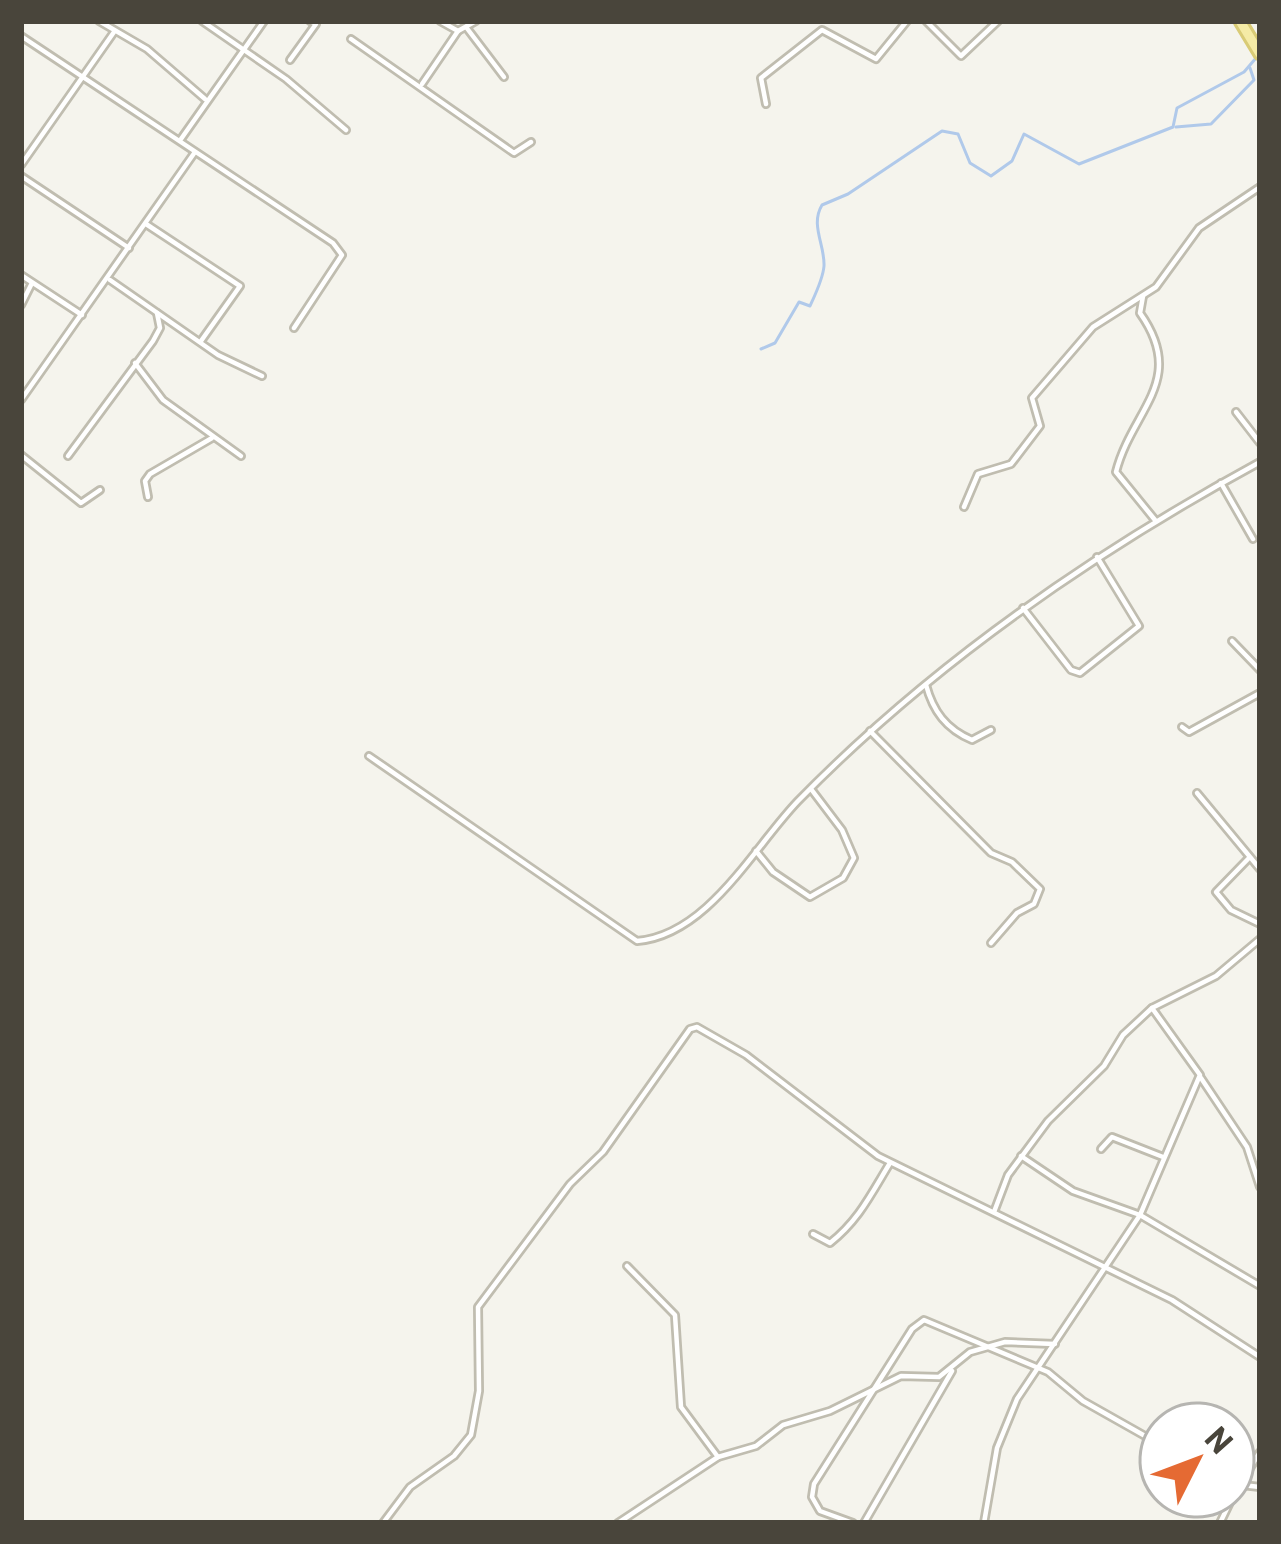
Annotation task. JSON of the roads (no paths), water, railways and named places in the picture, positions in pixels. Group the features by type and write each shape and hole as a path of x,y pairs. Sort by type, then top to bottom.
{"main road":[{"path":"1240,21 1260,54"}],"street":[{"path":"99,21 147,49 207,100"},
{"path":"202,21 346,130"},
{"path":"180,141 264,21"},
{"path":"290,60 316,24 310,21"},
{"path":"440,21 458,31"},
{"path":"422,84 458,31 476,21"},
{"path":"766,104 761,77 816,32 830,31 876,59 907,21"},
{"path":"926,21 962,56 998,21"},
{"path":"466,27 504,77"},
{"path":"21,165 114,32"},
{"path":"21,36 304,219 342,255 293,328"},
{"path":"351,39 422,84 514,153 531,142"},
{"path":"21,400 196,152"},
{"path":"21,176 128,248"},
{"path":"964,507 979,475 1011,464 1036,436 1040,426 1032,398 1087,333 1143,296 1198,228 1260,187"},
{"path":"146,224 240,286 202,341"},
{"path":"21,275 82,315"},
{"path":"108,278 218,356 262,376"},
{"path":"21,305 32,283"},
{"path":"1143,296 1140,313 1159,340 1159,381 1152,407 1128,436 1116,472 1155,520"},
{"path":"68,456 160,328 157,313"},
{"path":"136,363 163,400 241,456"},
{"path":"1236,412 1260,443"},
{"path":"148,496 151,474 215,436"},
{"path":"21,454 81,503 100,490"},
{"path":"369,756 638,940 660,939 680,929 811,788 926,685 1097,557 1260,462"},
{"path":"1221,483 1253,539"},
{"path":"1023,608 1071,670 1080,674 1139,626 1097,557"},
{"path":"1232,641 1260,670"},
{"path":"926,685 939,716 963,737 971,740 991,730"},
{"path":"1182,728 1189,732 1260,693"},
{"path":"870,731 991,853 1012,862 1037,885 1040,898 991,943"},
{"path":"756,851 773,872 810,898 843,878 854,858 842,830 811,788"},
{"path":"1197,793 1260,869"},
{"path":"1249,859 1216,892 1231,910 1260,924"},
{"path":"994,1212 1021,1156 1151,1008 1216,976 1260,939"},
{"path":"1151,1008 1247,1147 1260,1187"},
{"path":"383,1523 410,1486 454,1456 471,1436 479,1391 478,1307 570,1184 604,1152 689,1029 708,1031 746,1055 891,1162 1172,1300 1260,1357"},
{"path":"984,1523 997,1448 1017,1399 1140,1215 1200,1075"},
{"path":"1101,1149 1112,1137 1165,1159"},
{"path":"1021,1156 1073,1190 1140,1215 1260,1286"},
{"path":"813,1234 830,1243 843,1233 865,1211 891,1162"},
{"path":"627,1266 675,1315 681,1407 718,1457"},
{"path":"853,1523 820,1511 812,1497 820,1473 916,1322 939,1324 1038,1371 1137,1431"},
{"path":"618,1523 718,1457 756,1446 783,1425 901,1376 939,1377 970,1352 1005,1342 1055,1344"},
{"path":"864,1523 929,1419 955,1366"}],"waterway":[{"path":"761,349 775,343 799,302 810,306 816,292 824,266 818,228 822,205 848,194 942,131 958,134 970,163 991,176 1012,161 1024,134 1079,164 1173,127 1177,108 1244,72 1256,58"},
{"path":"1176,127 1211,124 1254,80 1250,68"}]}
